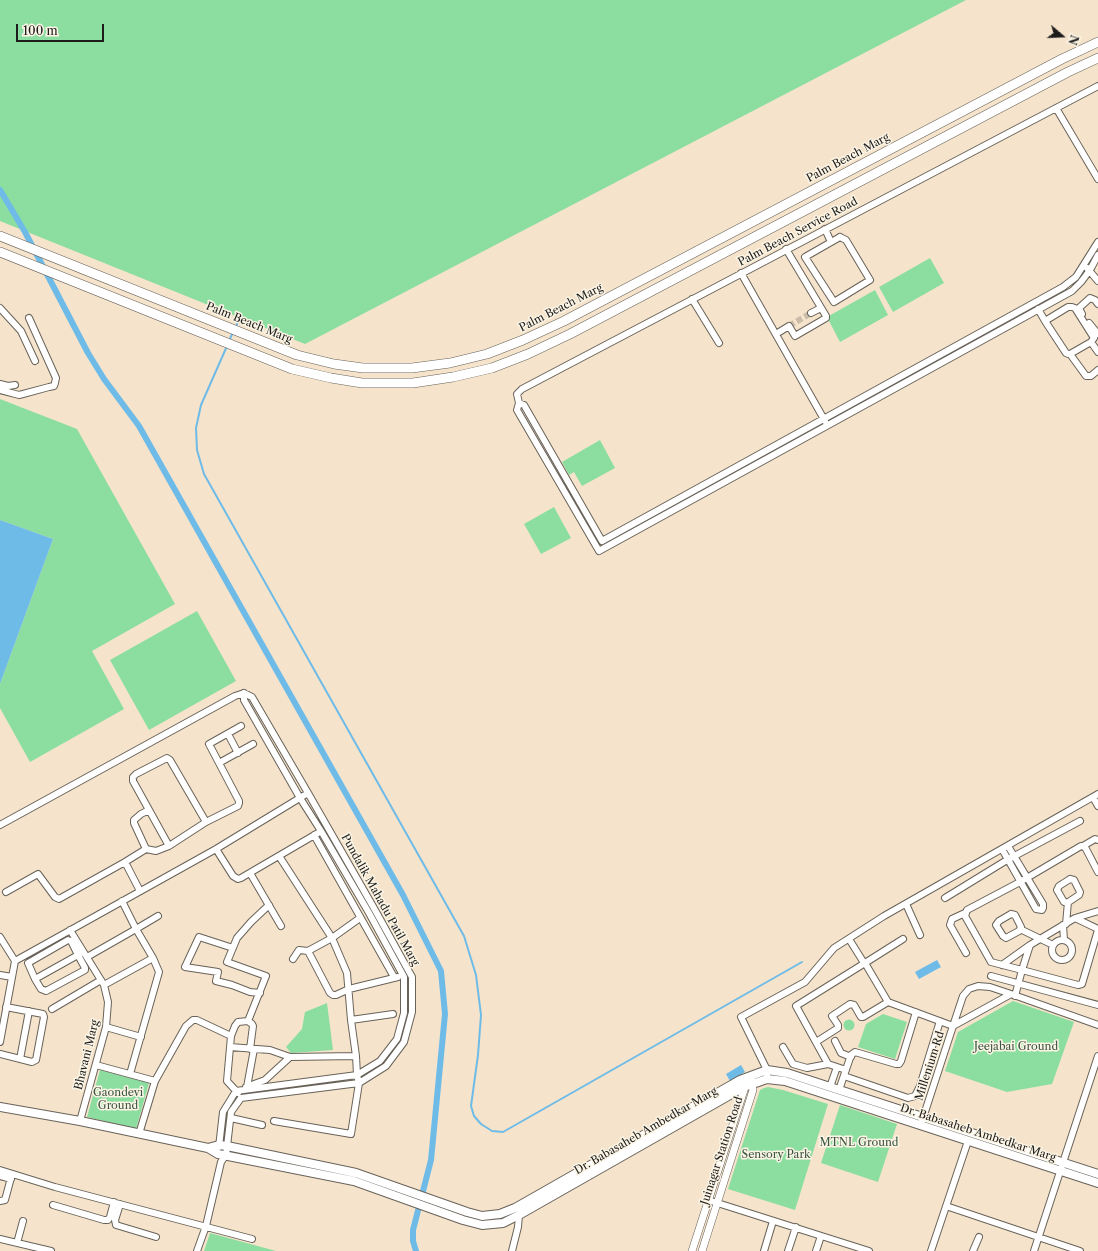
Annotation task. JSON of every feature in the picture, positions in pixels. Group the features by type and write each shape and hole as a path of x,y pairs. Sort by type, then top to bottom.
{"main road":[{"name":"Palm Beach Marg","path":"0,236 297,355 334,364 363,368 412,368 450,363 487,354 523,340 564,321 1055,63 1098,42"},
{"path":"0,252 292,369 362,383 413,383 453,377 492,368 528,354 570,334 1098,58"},
{"name":"Dr. Babasaheb Ambedkar Marg","path":"0,1107 80,1121 208,1148 223,1146 356,1173 466,1212 482,1216 500,1214 515,1208 751,1075 767,1070 787,1073 1098,1174"},
{"name":"Dr. Babasaheb Ambedkar Marg","path":"208,1148 224,1159 354,1180 464,1220 482,1224 503,1223 519,1216 748,1086 767,1079 785,1082 1098,1183"},
{"path":"617,1150 621,1158"}],"street":[{"name":"Palm Beach Service Road","path":"518,402 517,394 522,389 825,228 1098,86"},
{"path":"1056,108 1098,179"},
{"path":"825,228 831,242"},
{"path":"840,237 846,240 870,280 834,302 805,257 831,242 840,237"},
{"path":"599,551 1063,287 1076,277 1098,242"},
{"path":"776,334 789,326 795,336 826,318 786,249"},
{"path":"599,551 602,541 1072,291 1090,270 1098,255"},
{"path":"1084,266 1090,270 1098,281"},
{"path":"741,273 825,422"},
{"path":"692,298 719,343"},
{"path":"1098,304 1095,300 1090,298 1081,306 1079,310 1098,334"},
{"path":"1045,321 1068,307 1072,307 1094,338 1091,342 1070,354"},
{"path":"0,308 21,331 35,361"},
{"path":"811,313 821,308"},
{"path":"1038,309 1066,353 1070,354 1086,376 1090,376 1098,370"},
{"path":"0,390 19,395 54,386 56,378 29,318"},
{"path":"1091,342 1098,352"},
{"path":"0,384 8,386 15,384"},
{"path":"599,551 517,410 518,402 524,405 602,541"},
{"path":"0,825 235,696 244,693"},
{"name":"Pundalik Mahadu Patil Marg","path":"236,1091 357,1075 380,1061 397,1039 404,1013 404,977 369,913 300,798 244,700 244,693 252,697 376,910 412,977 412,1012 404,1042 386,1066 359,1083 241,1098"},
{"path":"6,892 38,874 55,897 59,899 146,849 156,851 169,846 206,822 238,806 239,803 209,744 241,726"},
{"path":"228,734 238,753"},
{"path":"219,763 253,744"},
{"path":"169,846 135,787 133,777 167,758 170,760 206,822"},
{"path":"15,961 216,848 308,793"},
{"path":"767,1079 767,1070 741,1017 805,982 834,948 906,904 1096,796 1098,806"},
{"path":"146,849 134,820 149,810"},
{"path":"944,898 1014,856 1080,821"},
{"path":"216,848 236,878 241,878 328,828"},
{"path":"314,835 394,977"},
{"path":"966,953 950,925 952,919 1093,840 1098,840"},
{"path":"1002,849 1036,909 1042,910 1043,904 1008,846"},
{"path":"1083,846 1086,848 1098,872"},
{"path":"274,1121 351,1134 359,1083 347,973 332,938 279,856"},
{"path":"125,862 140,891"},
{"path":"250,873 281,926"},
{"path":"122,901 159,972 130,1074"},
{"path":"1064,940 1068,902"},
{"path":"906,904 920,935"},
{"path":"248,1021 266,976 227,962 237,938 269,905"},
{"path":"1002,965 1030,945 1075,918 1098,911"},
{"path":"965,913 965,918 990,962 1078,986 1082,984 1098,930 1075,918"},
{"path":"35,979 136,929 158,916"},
{"path":"293,959 299,950 308,951 332,938 360,918"},
{"path":"1020,929 1053,945"},
{"name":"Bhavani Marg","path":"70,930 83,955 103,983 108,1002 106,1027 80,1121"},
{"path":"0,937 15,961 0,1042"},
{"path":"233,948 199,937 185,966 218,972 216,981 250,992 260,993"},
{"path":"849,939 888,1002 953,1026 963,996 969,988 978,986 990,987 1098,1025"},
{"path":"828,1064 796,1006 903,939"},
{"path":"68,940 71,941 83,955 85,970 46,991 41,989 35,979 28,963 68,940"},
{"path":"1059,940 1064,940 1070,943 1073,949 1071,955 1063,960 1056,958 1052,952 1053,945 1059,940"},
{"path":"1013,995 1019,983 1030,945"},
{"path":"308,951 330,993 336,995 349,989 394,977 412,977"},
{"path":"52,1009 153,958"},
{"path":"0,975 12,977"},
{"path":"991,976 1098,1005"},
{"name":"Millenium Rd","path":"921,1126 953,1026 1013,995"},
{"path":"816,1042 838,1028 838,1025 832,1016 850,1004 854,1005 863,1018 888,1002"},
{"path":"0,1054 32,1062 36,1060 44,1017 43,1014 6,1007"},
{"path":"20,1059 30,1012"},
{"path":"839,1090 853,1053 857,1052 899,1064 916,1012"},
{"path":"351,1020 393,1014"},
{"path":"139,1134 155,1081 190,1022 197,1020 231,1036"},
{"path":"218,1154 223,1146 232,1112 241,1098 227,1081 231,1036 238,1022 248,1021 253,1026 252,1049 247,1087"},
{"path":"783,1047 793,1064 807,1068 828,1064 837,1067 845,1073 908,1098 915,1096 920,1086 940,1021"},
{"path":"106,1027 141,1037"},
{"path":"835,1041 841,1053 851,1057"},
{"path":"230,1048 270,1050 290,1057 356,1056"},
{"path":"1034,1251 1098,1056"},
{"path":"197,1251 206,1226 224,1159 223,1112 236,1091 265,1080 290,1057"},
{"path":"96,1065 155,1081"},
{"path":"830,1087 837,1067"},
{"name":"Juinagar Station Road","path":"692,1251 751,1075"},
{"name":"Juinagar Station Road","path":"702,1251 753,1090 748,1086"},
{"path":"231,1118 262,1125"},
{"path":"931,1251 968,1141"},
{"path":"0,1170 11,1177"},
{"path":"0,1176 11,1177 117,1203 252,1239"},
{"path":"0,1201 5,1200 11,1177"},
{"path":"708,1200 869,1251"},
{"path":"53,1205 108,1220 117,1203"},
{"path":"117,1203 115,1220 116,1225 156,1237"},
{"path":"946,1206 1080,1251"},
{"path":"512,1251 519,1216"},
{"path":"764,1251 773,1220"},
{"path":"18,1242 24,1221"},
{"path":"788,1251 796,1227"},
{"path":"816,1251 821,1236"},
{"path":"973,1251 979,1237"},
{"path":"3,1239 51,1251"},
{"path":"844,1251 846,1244"}],"green space":[{"path":"0,0 966,0 305,344 0,221"},
{"path":"930,258 944,283 893,312 879,287"},
{"path":"875,290 888,315 840,342 827,317"},
{"path":"0,399 77,429 175,604 92,651 124,709 30,762 0,708 0,684 53,539 0,520"},
{"path":"600,440 615,468 582,486 574,472 569,475 562,462"},
{"path":"554,507 571,538 541,554 524,524"},
{"path":"197,611 236,681 149,730 110,660"},
{"name":"Jeejabai Ground","path":"1013,1001 1074,1022 1052,1084 1007,1092 945,1071 958,1032"},
{"path":"327,1003 333,1050 291,1053 286,1047 302,1029 305,1012"},
{"path":"883,1014 907,1022 895,1059 858,1047 866,1024"},
{"path":"849,1019 853,1021 855,1025 853,1029 849,1031 845,1029 843,1025 845,1021"},
{"name":"Gaondevi Ground","path":"100,1070 149,1083 136,1129 87,1117"},
{"name":"Sensory Park","path":"768,1087 783,1090 828,1104 795,1210 728,1189 760,1090"},
{"name":"MTNL Ground","path":"840,1105 897,1124 878,1182 821,1163"},
{"path":"210,1233 276,1251 204,1251"}],"water":[{"path":"0,520 53,539 0,684"},
{"path":"937,960 941,967 919,979 915,972"},
{"path":"741,1065 745,1072 730,1081 726,1074"}],"waterway":[{"path":"0,190 25,232 88,353 104,379 139,426 403,895 441,971 445,1014 431,1160 413,1230 413,1241 416,1251"},
{"path":"235,328 240,318"},
{"path":"229,341 233,332"},
{"path":"227,346 201,405 196,428 197,450 204,474 464,936 476,975 481,1015 478,1055 471,1106 474,1116 481,1124 492,1131 503,1132 802,962"}],"tunnel":[{"path":"789,326 811,313"}]}
